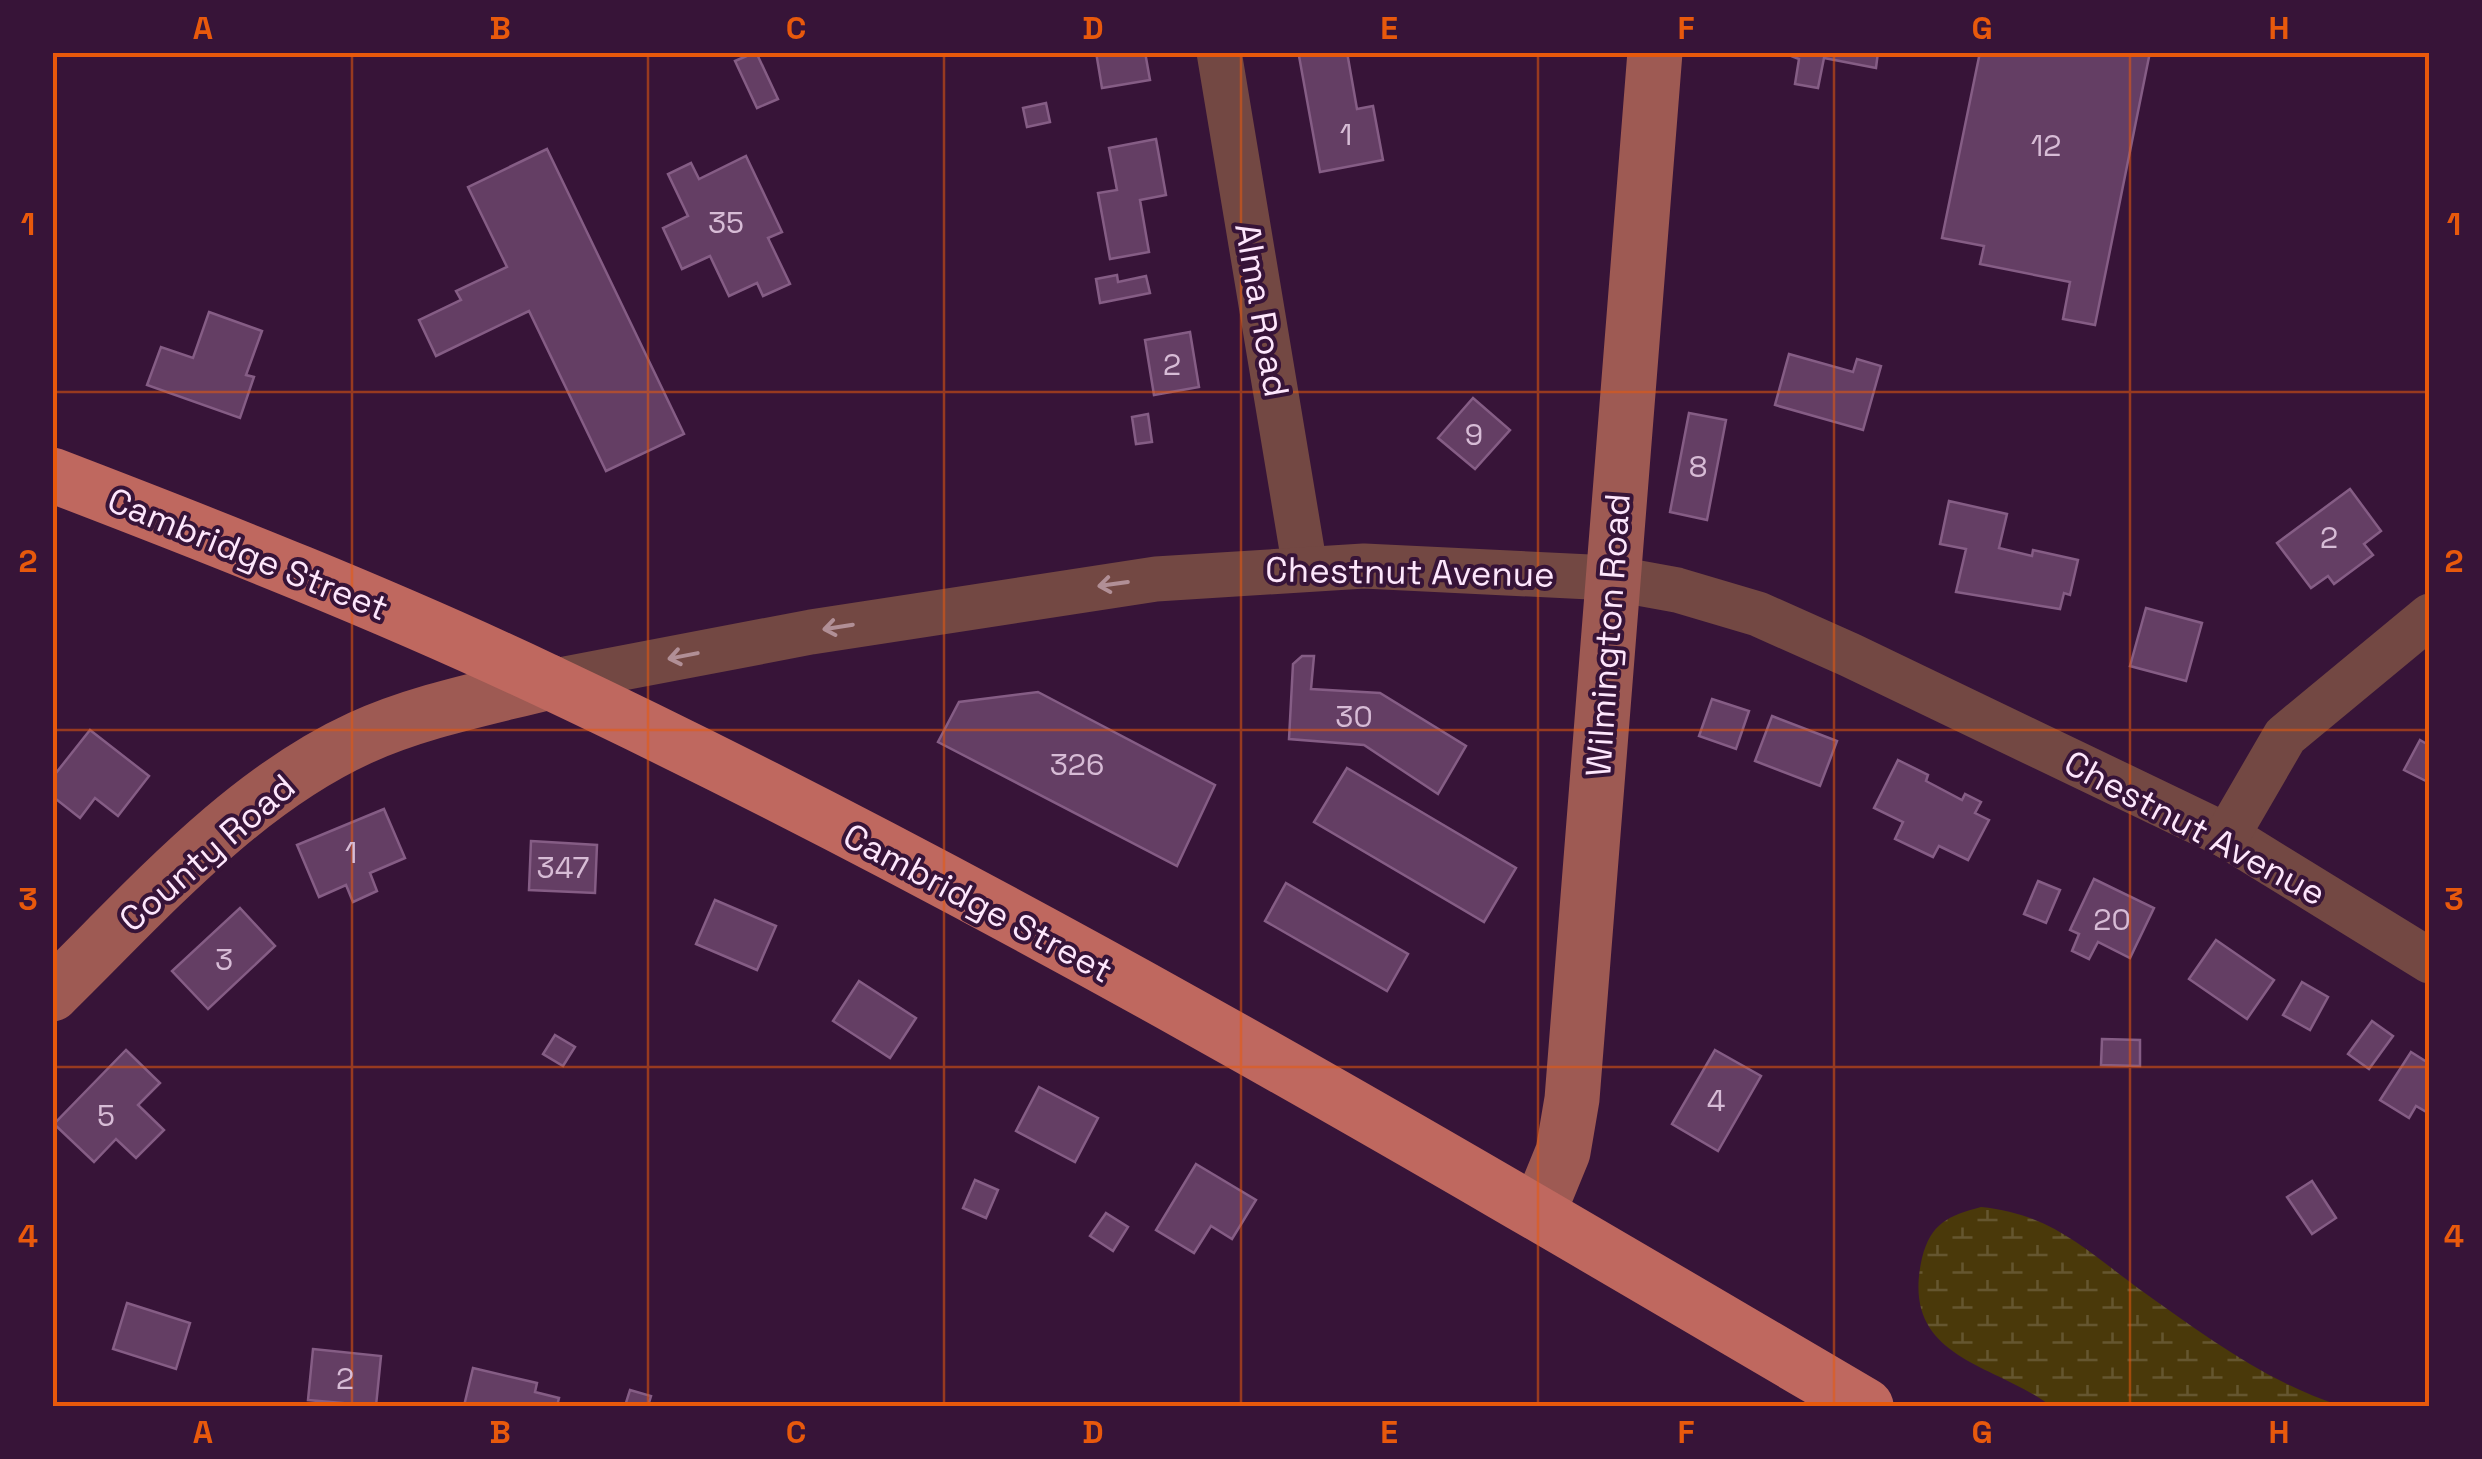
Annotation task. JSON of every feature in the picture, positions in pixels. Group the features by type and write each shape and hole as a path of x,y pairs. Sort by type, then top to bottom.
{"main road":[{"name":"Wilmington Road","path":"1538,1213 1563,1152 1572,1100 1656,52"},
{"name":"Cambridge Street","path":"52,475 270,558 550,682 1099,967 1538,1213 1866,1406"},
{"name":"County Road","path":"52,994 214,840 269,793 318,760 362,737 414,718 550,682"}],"street":[{"name":"Alma Road","path":"1219,52 1305,568"},
{"name":"Chestnut Avenue","path":"550,682 812,632 1104,586 1305,568 1417,566 1611,578 1677,590 1758,614 2227,836 2430,961"},
{"path":"2227,836 2285,736 2430,616"}],"green space":[{"path":"1981,1207 2028,1217 2049,1226 2237,1356 2288,1385 2341,1406 2051,1406 1956,1353 1937,1338 1924,1318 1919,1292 1922,1258 1930,1237 1950,1218"}],"building":[{"path":"756,52 778,99 757,108 735,61"},
{"path":"1096,52 1145,52 1150,80 1102,88"},
{"path":"1347,52 1357,109 1373,106 1383,160 1320,172 1299,56"},
{"path":"1781,52 1878,52 1876,68 1824,58 1818,88 1795,84 1799,59"},
{"path":"1980,52 2150,52 2095,325 2063,319 2070,282 1980,264 1984,246 1942,238"},
{"path":"1046,103 1050,122 1027,127 1023,108"},
{"path":"1156,139 1166,195 1140,200 1149,252 1110,259 1098,193 1117,190 1109,148"},
{"path":"547,149 684,434 606,471 529,311 436,356 419,320 461,300 456,291 507,267 468,187"},
{"path":"746,156 782,232 768,238 790,284 763,296 757,283 729,296 710,256 682,269 663,228 688,216 668,174 691,163 699,179"},
{"path":"1117,275 1118,282 1146,276 1150,293 1100,303 1096,279"},
{"path":"209,312 262,331 246,375 254,377 240,418 147,385 161,347 193,358"},
{"path":"1190,332 1199,387 1154,395 1145,340"},
{"path":"1789,354 1853,372 1857,359 1881,366 1863,430 1775,405"},
{"path":"1473,398 1510,430 1475,469 1438,438"},
{"path":"1689,413 1726,420 1707,520 1670,512"},
{"path":"1148,414 1152,442 1136,444 1132,417"},
{"path":"2350,489 2381,531 2364,544 2373,555 2334,584 2328,576 2311,588 2277,543"},
{"path":"1949,501 2007,514 1999,548 2032,556 2033,550 2078,560 2070,595 2064,593 2060,609 1956,592 1966,549 1940,544"},
{"path":"2146,608 2202,623 2186,681 2130,666"},
{"path":"1302,656 1314,656 1311,689 1380,693 1466,746 1438,794 1364,745 1289,739 1293,664"},
{"path":"1038,692 1215,785 1177,866 938,742 959,702"},
{"path":"1712,699 1749,711 1736,749 1699,736"},
{"path":"1772,716 1837,741 1820,786 1755,761"},
{"path":"90,730 149,776 118,816 95,798 80,818 52,796 52,778"},
{"path":"2420,740 2430,746 2430,783 2404,770"},
{"path":"1898,760 1928,775 1926,781 1962,800 1965,794 1981,802 1975,813 1989,820 1968,860 1939,846 1933,857 1895,839 1903,822 1874,808"},
{"path":"1347,768 1516,868 1484,922 1314,822"},
{"path":"384,809 405,858 370,873 377,891 353,902 346,885 319,897 297,845"},
{"path":"531,841 597,845 595,893 529,890"},
{"path":"2094,879 2154,908 2130,958 2098,942 2089,959 2072,951 2079,934 2070,930"},
{"path":"2038,881 2060,890 2046,923 2024,914"},
{"path":"1286,883 1408,954 1387,991 1265,921"},
{"path":"715,900 776,926 757,970 696,944"},
{"path":"240,908 275,946 208,1009 172,971"},
{"path":"2216,940 2274,980 2247,1019 2189,979"},
{"path":"859,981 916,1018 890,1058 833,1021"},
{"path":"2302,982 2328,997 2310,1030 2283,1015"},
{"path":"2372,1021 2393,1036 2369,1069 2348,1054"},
{"path":"555,1035 575,1047 563,1066 543,1054"},
{"path":"2102,1039 2140,1040 2140,1066 2101,1065"},
{"path":"126,1050 160,1083 138,1105 164,1130 136,1158 116,1139 94,1162 54,1124"},
{"path":"1715,1050 1761,1076 1718,1151 1672,1124"},
{"path":"2411,1052 2430,1064 2430,1114 2416,1106 2409,1118 2380,1100"},
{"path":"1039,1087 1098,1118 1075,1162 1016,1131"},
{"path":"1196,1164 1256,1200 1232,1239 1211,1226 1194,1253 1156,1230"},
{"path":"975,1180 998,1190 986,1218 963,1208"},
{"path":"2312,1181 2336,1218 2312,1234 2287,1197"},
{"path":"1106,1213 1128,1227 1113,1251 1090,1236"},
{"path":"127,1303 190,1323 176,1369 113,1349"},
{"path":"313,1349 381,1356 376,1406 308,1400"},
{"path":"473,1368 537,1383 535,1392 559,1398 557,1406 464,1406"},
{"path":"630,1390 651,1396 648,1406 625,1406"}]}
